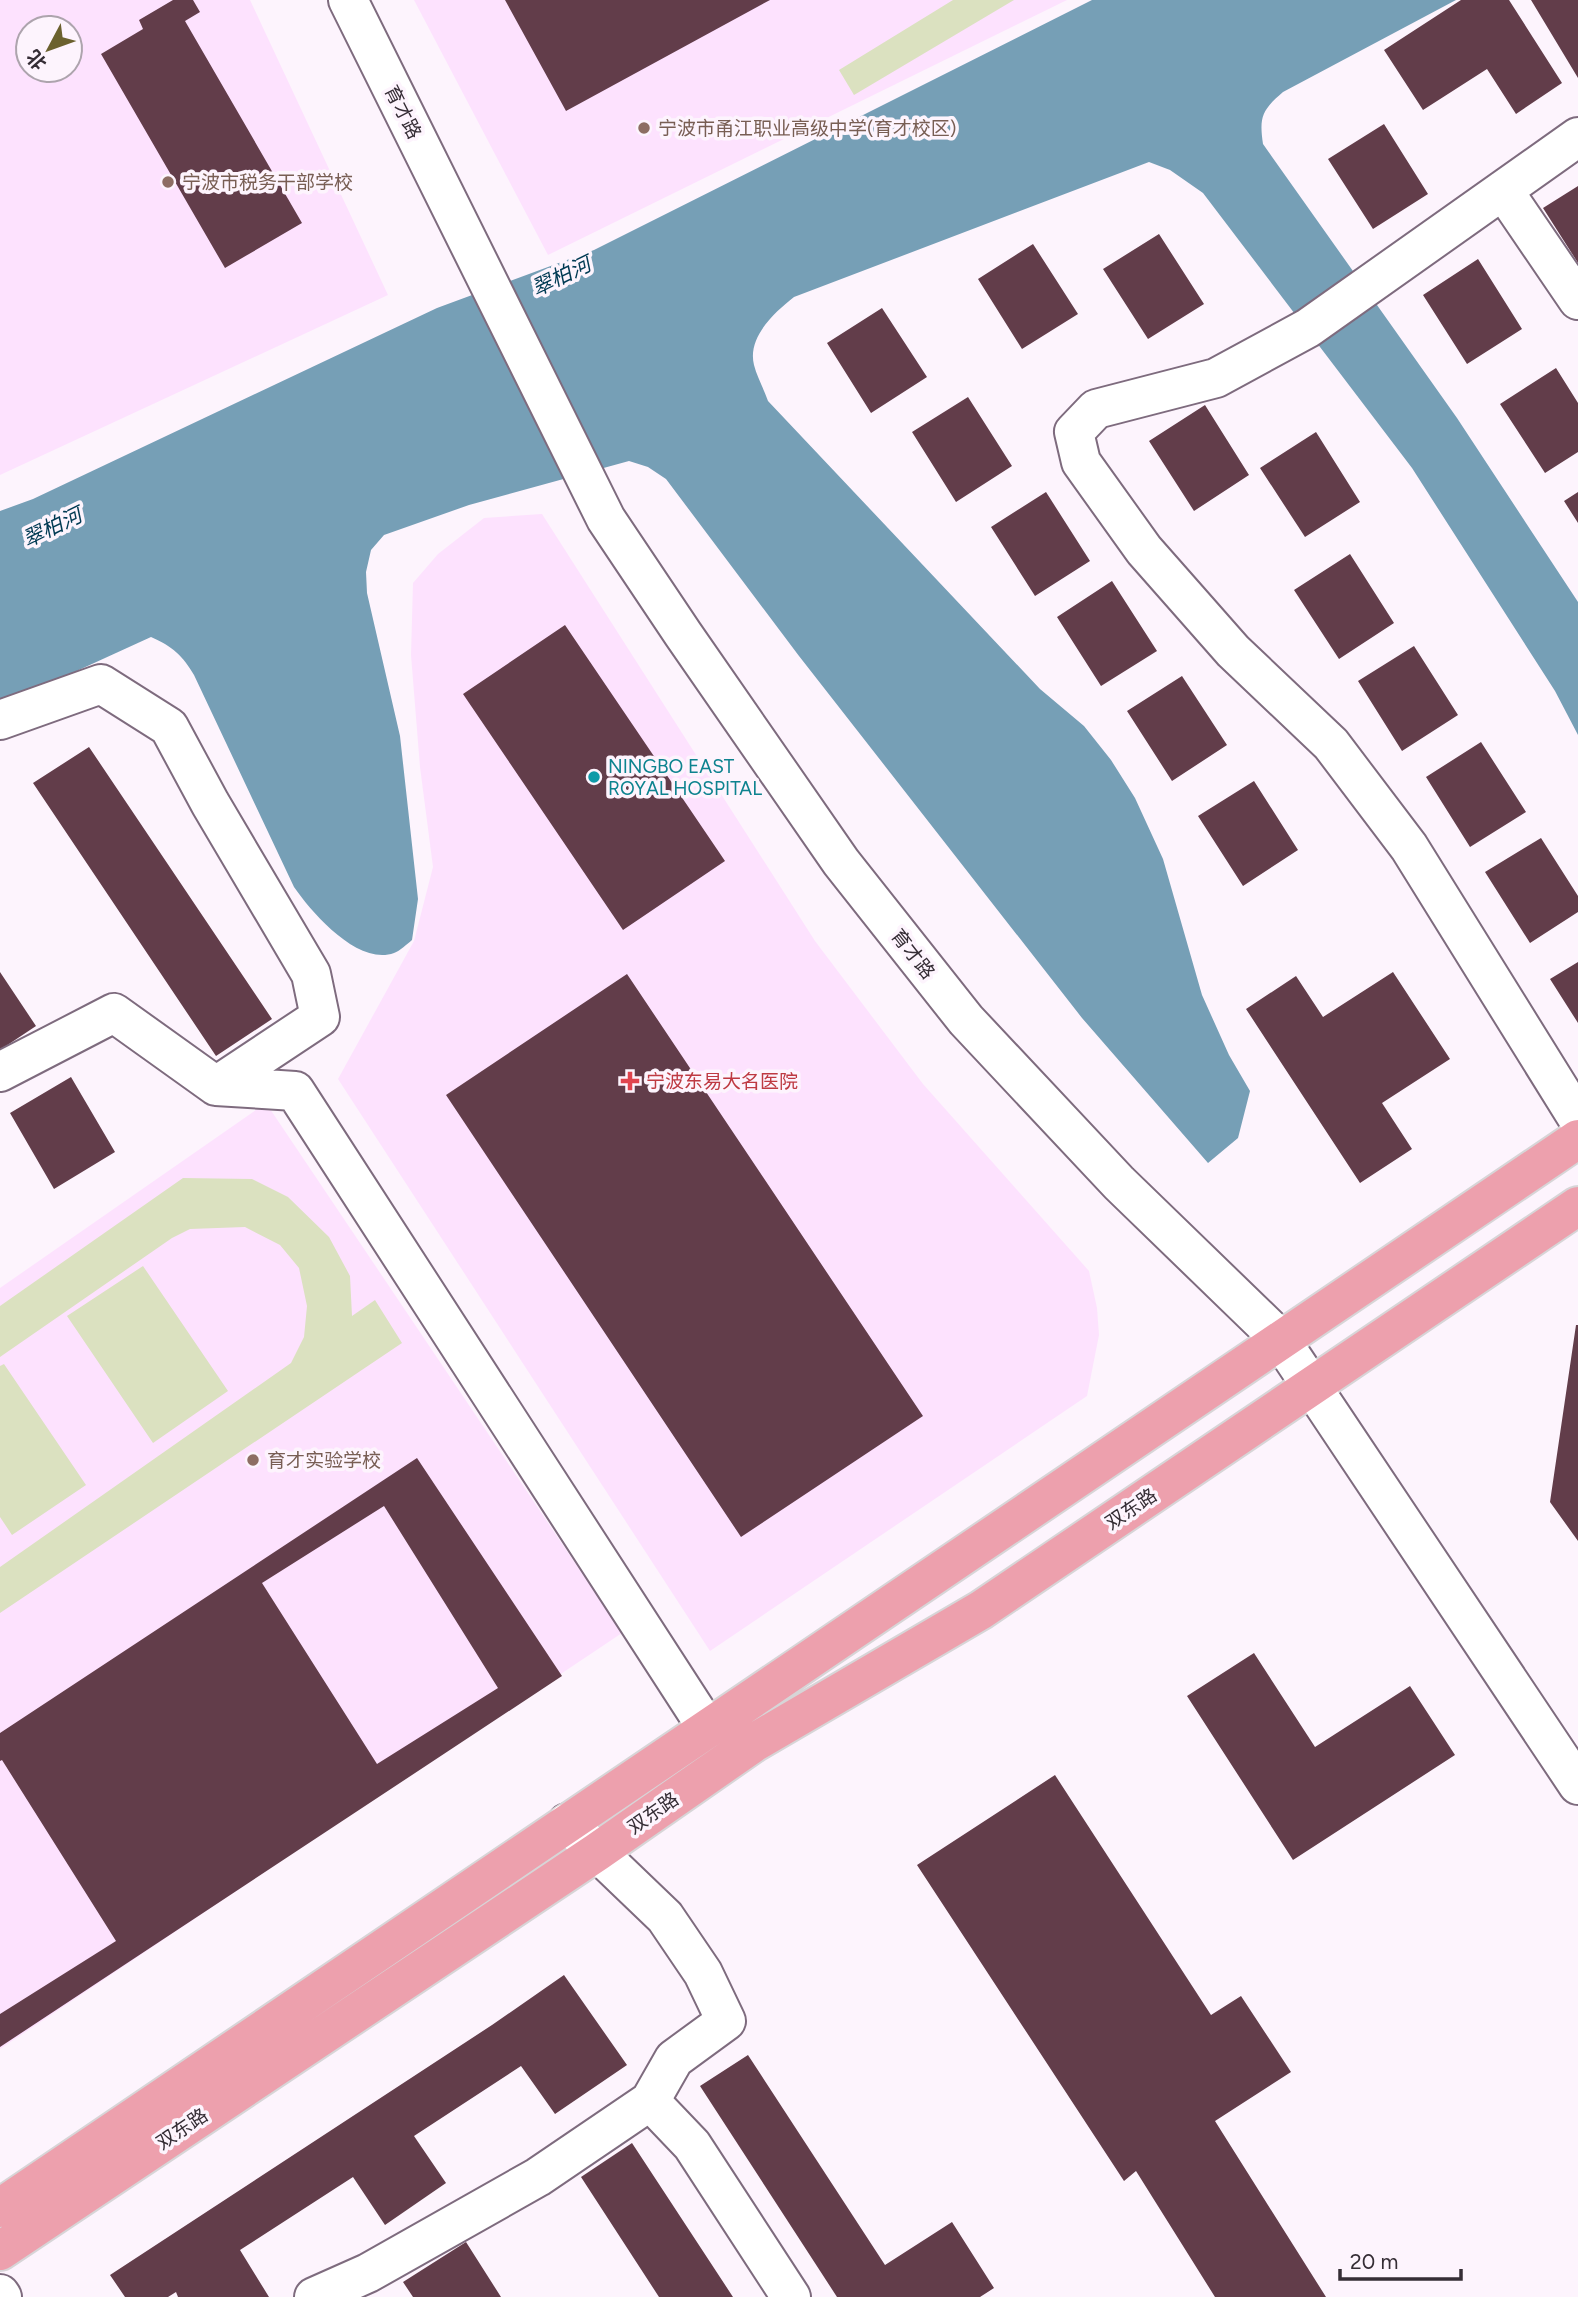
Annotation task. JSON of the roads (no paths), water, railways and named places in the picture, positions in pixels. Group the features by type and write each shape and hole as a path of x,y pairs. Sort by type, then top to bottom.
{"main road":[{"name":"双东路","path":"0,2208 1578,1139"},
{"name":"双东路","path":"0,2251 597,1852 755,1742 981,1610 1578,1206"}],"street":[{"name":"育才路","path":"348,0 606,519 682,634 841,862 965,1020 1119,1183 1280,1339"},
{"path":"1578,137 1308,328 1216,378 1096,409 1073,432 1081,461 1144,550 1234,651 1331,744 1409,847 1578,1119"},
{"path":"1503,190 1578,300"},
{"path":"0,720 101,684 169,727 210,803 311,974 320,1017 216,1086"},
{"path":"0,1072 114,1013 216,1086 295,1091 707,1728"},
{"path":"1280,1339 1578,1785"},
{"path":"314,2297 368,2273 538,2177 650,2101 674,2059 726,2021 703,1973 665,1917 567,1823"},
{"path":"650,2101 692,2145 791,2297"}],"water":[{"name":"翠柏河","path":"1092,0 1456,0 1283,92 1266,109 1261,127 1263,144 1457,418 1578,602 1578,735 1555,691 1412,468 1203,193 1170,170 1149,162 794,297 764,326 753,355 755,370 768,401 1040,689 1084,726 1111,760 1135,798 1163,859 1202,995 1229,1055 1250,1091 1238,1138 1208,1163 1082,1018 799,656 666,479 648,467 629,461 469,505 384,535 371,550 366,572 367,593 400,736 418,899 412,940 394,953 380,955 351,945 324,923 302,898 294,887 194,675 186,662 165,644 151,637 0,706 0,511 33,499 437,308 594,250"}],"place":[{"name":"宁波市甬江职业高级中学(育才校区)","path":"644,128"},
{"name":"宁波市税务干部学校","path":"168,182"},
{"name":"NINGBO EAST ROYAL HOSPITAL","path":"594,777"},
{"name":"宁波东易大名医院","path":"630,1081"},
{"name":"育才实验学校","path":"253,1460"}]}
